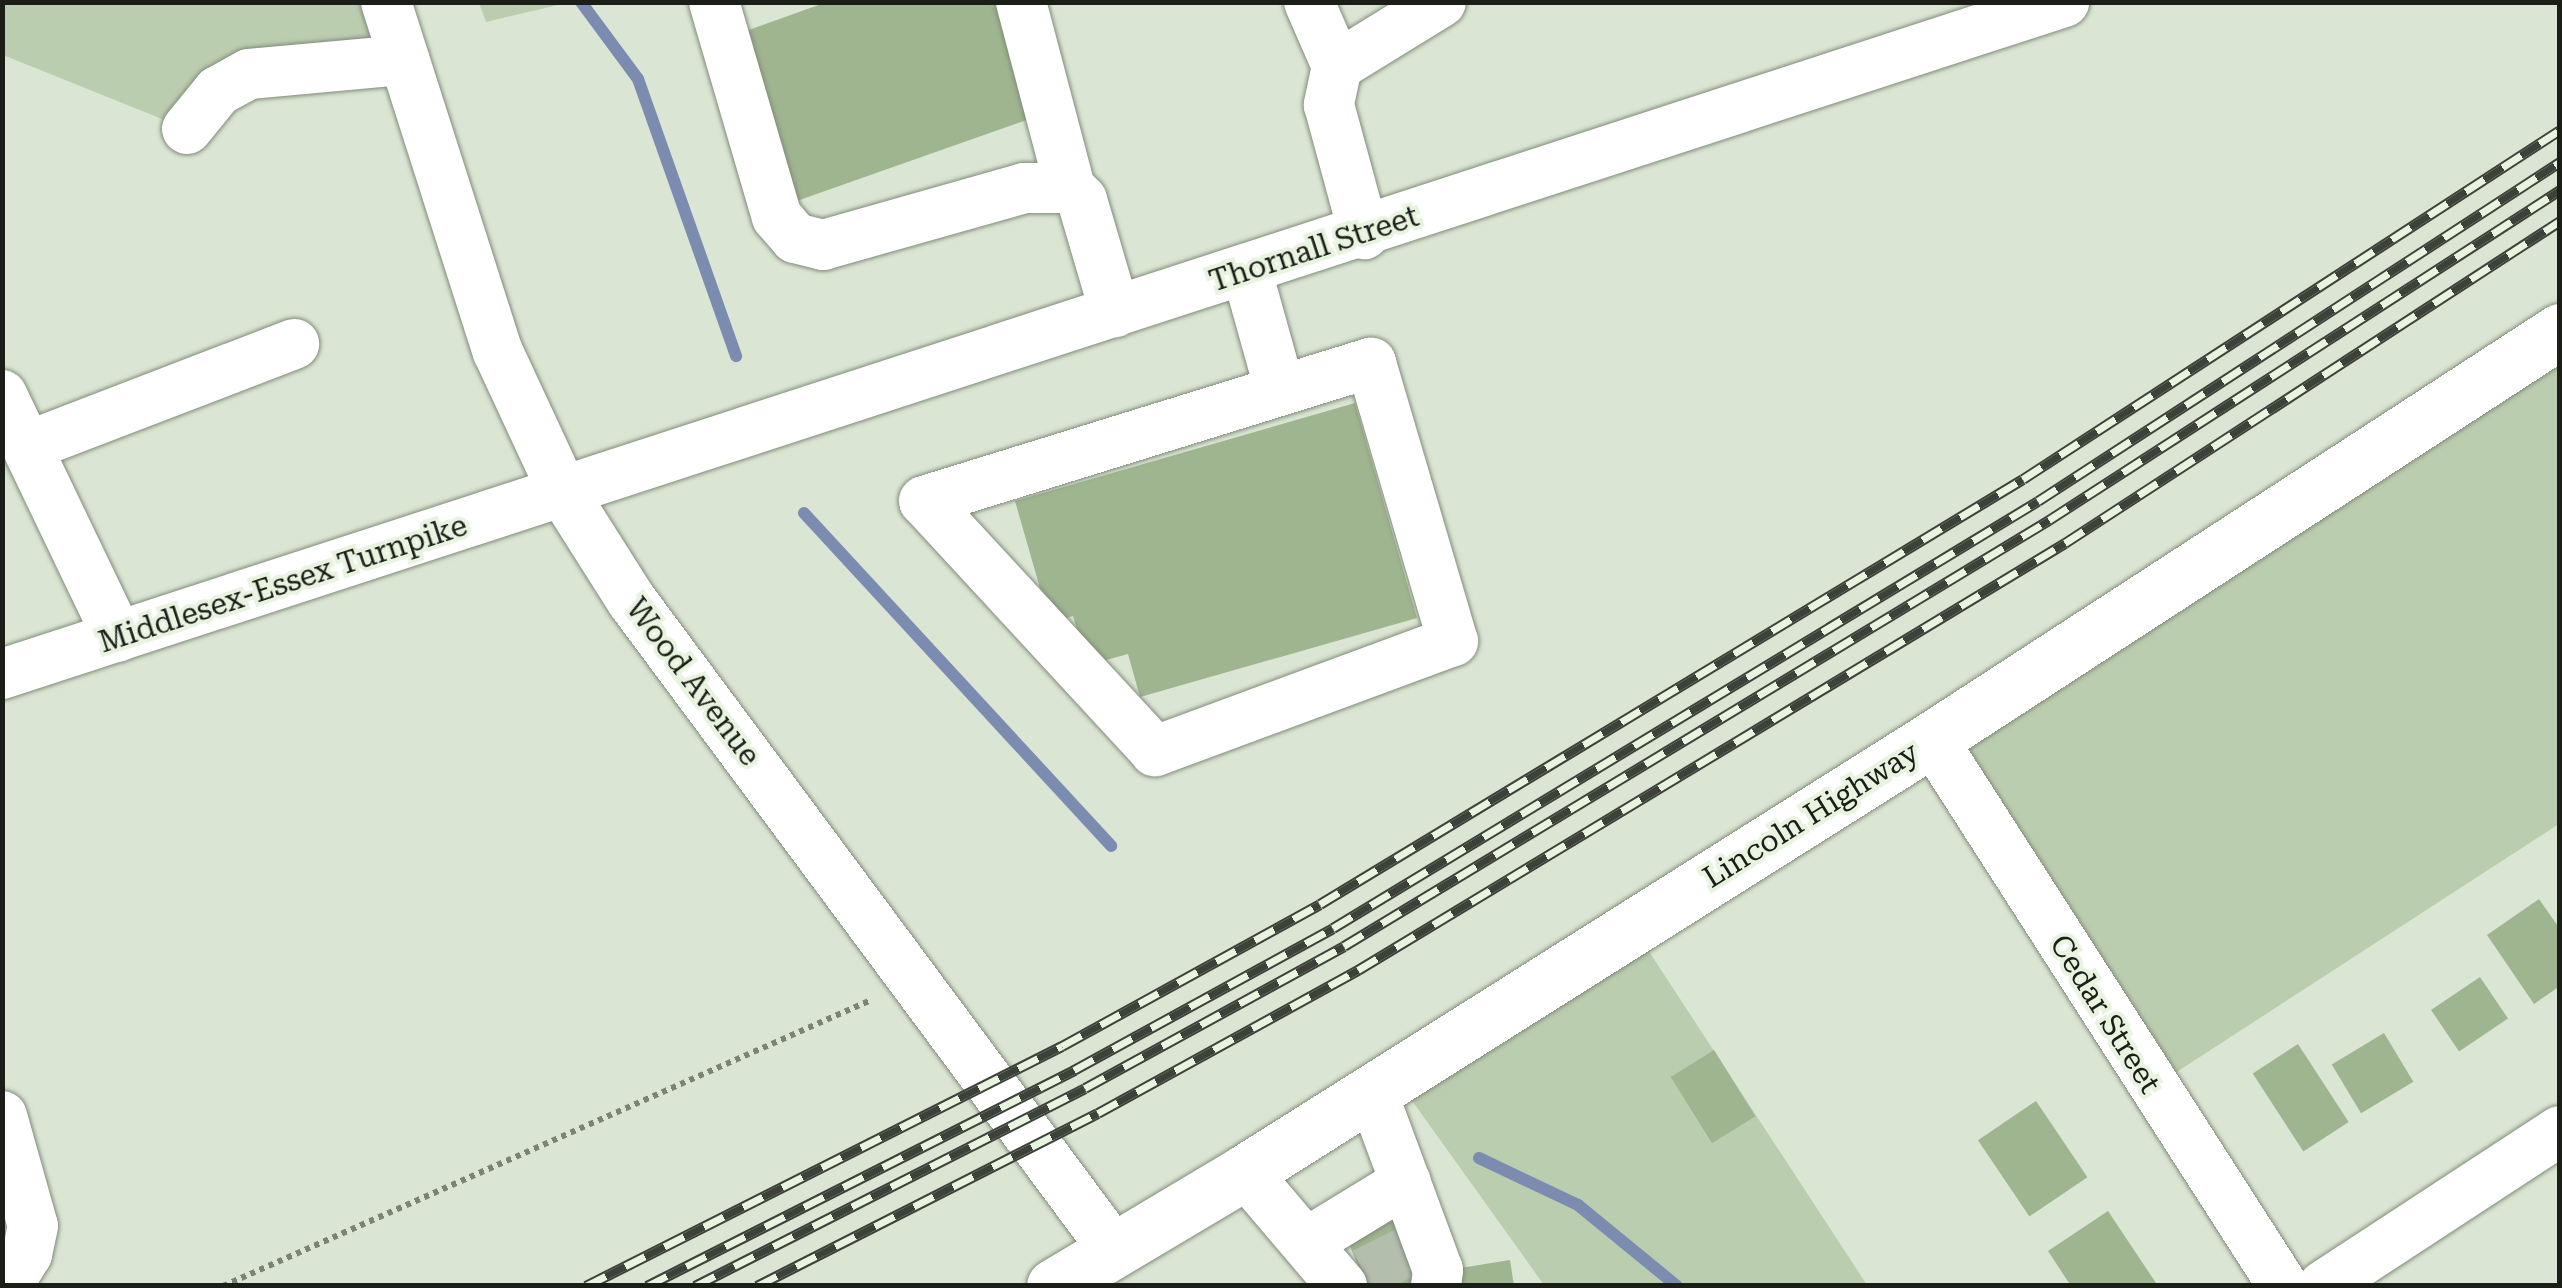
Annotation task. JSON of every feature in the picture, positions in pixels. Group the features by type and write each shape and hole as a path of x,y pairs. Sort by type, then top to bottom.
{"main road":[{"name":"Lincoln Highway","path":"1054,1286 1127,1268 1245,1172 1932,739 2560,331"}],"street":[{"name":"Wood Avenue","path":"386,2 498,352 564,494 632,601 1127,1268"},
{"path":"714,2 777,217 795,238 823,245 1024,188 1070,188"},
{"path":"1021,2 1070,188 1082,200 1115,312"},
{"path":"1309,2 1336,66 1328,105 1364,234"},
{"path":"1336,66 1441,2"},
{"name":"Thornall Street","path":"564,494 2064,2"},
{"path":"187,130 218,91 249,74 404,60"},
{"path":"1247,272 1280,390"},
{"path":"118,637 14,424 294,344"},
{"path":"1371,363 1453,641 1155,752 924,500 1280,390 1371,363"},
{"name":"Middlesex-Essex Turnpike","path":"2,674 564,494"},
{"name":"Cedar Street","path":"1932,739 2282,1286"},
{"path":"1372,1092 1406,1182 1424,1259"},
{"path":"2,1116 33,1226 27,1254 7,1286"},
{"path":"2323,1286 2560,1132"},
{"path":"1245,1172 1306,1243 1351,1281"},
{"path":"1306,1243 1406,1182"}],"path":[{"path":"223,1286 868,1001"}],"green space":[{"path":"479,2 566,3 486,22"},
{"path":"2,3 386,3 404,60 249,74 187,129 3,55"},
{"path":"2559,331 2559,824 2152,1088 1932,739"},
{"path":"1633,927 1867,1285 1544,1285 1395,1077"}],"building":[{"path":"827,2 998,2 1038,116 791,203 732,36"},
{"path":"1355,403 1417,618 1140,697 1128,654 1088,665 1073,616 1050,623 1015,501"},
{"path":"2539,899 2560,929 2560,986 2534,1004 2487,935"},
{"path":"2480,977 2508,1018 2459,1051 2431,1010"},
{"path":"2384,1033 2413,1082 2361,1113 2332,1064"},
{"path":"2298,1044 2349,1122 2303,1151 2253,1073"},
{"path":"1714,1050 1755,1116 1712,1143 1671,1077"},
{"path":"2036,1101 2087,1177 2029,1216 1978,1140"},
{"path":"1395,1211 1424,1286 1366,1286 1344,1231"},
{"path":"2108,1211 2158,1286 2071,1286 2048,1251"},
{"path":"1510,1260 1514,1286 1450,1286 1448,1270"}],"waterway":[{"path":"581,2 638,79 736,356"},
{"path":"804,513 1111,846"},
{"path":"1479,1158 1578,1205 1677,1286"}],"tunnel":[{"path":"1364,1273 1408,1251"}],"railway":[{"path":"586,1286 1062,1046 1320,904 2023,479 2560,130"},
{"path":"647,1286 1074,1070 1333,928 2038,501 2560,162"},
{"path":"695,1286 1085,1088 1344,946 2049,520 2560,190"},
{"path":"757,1286 1098,1113 1358,970 2065,543 2560,221"}]}
